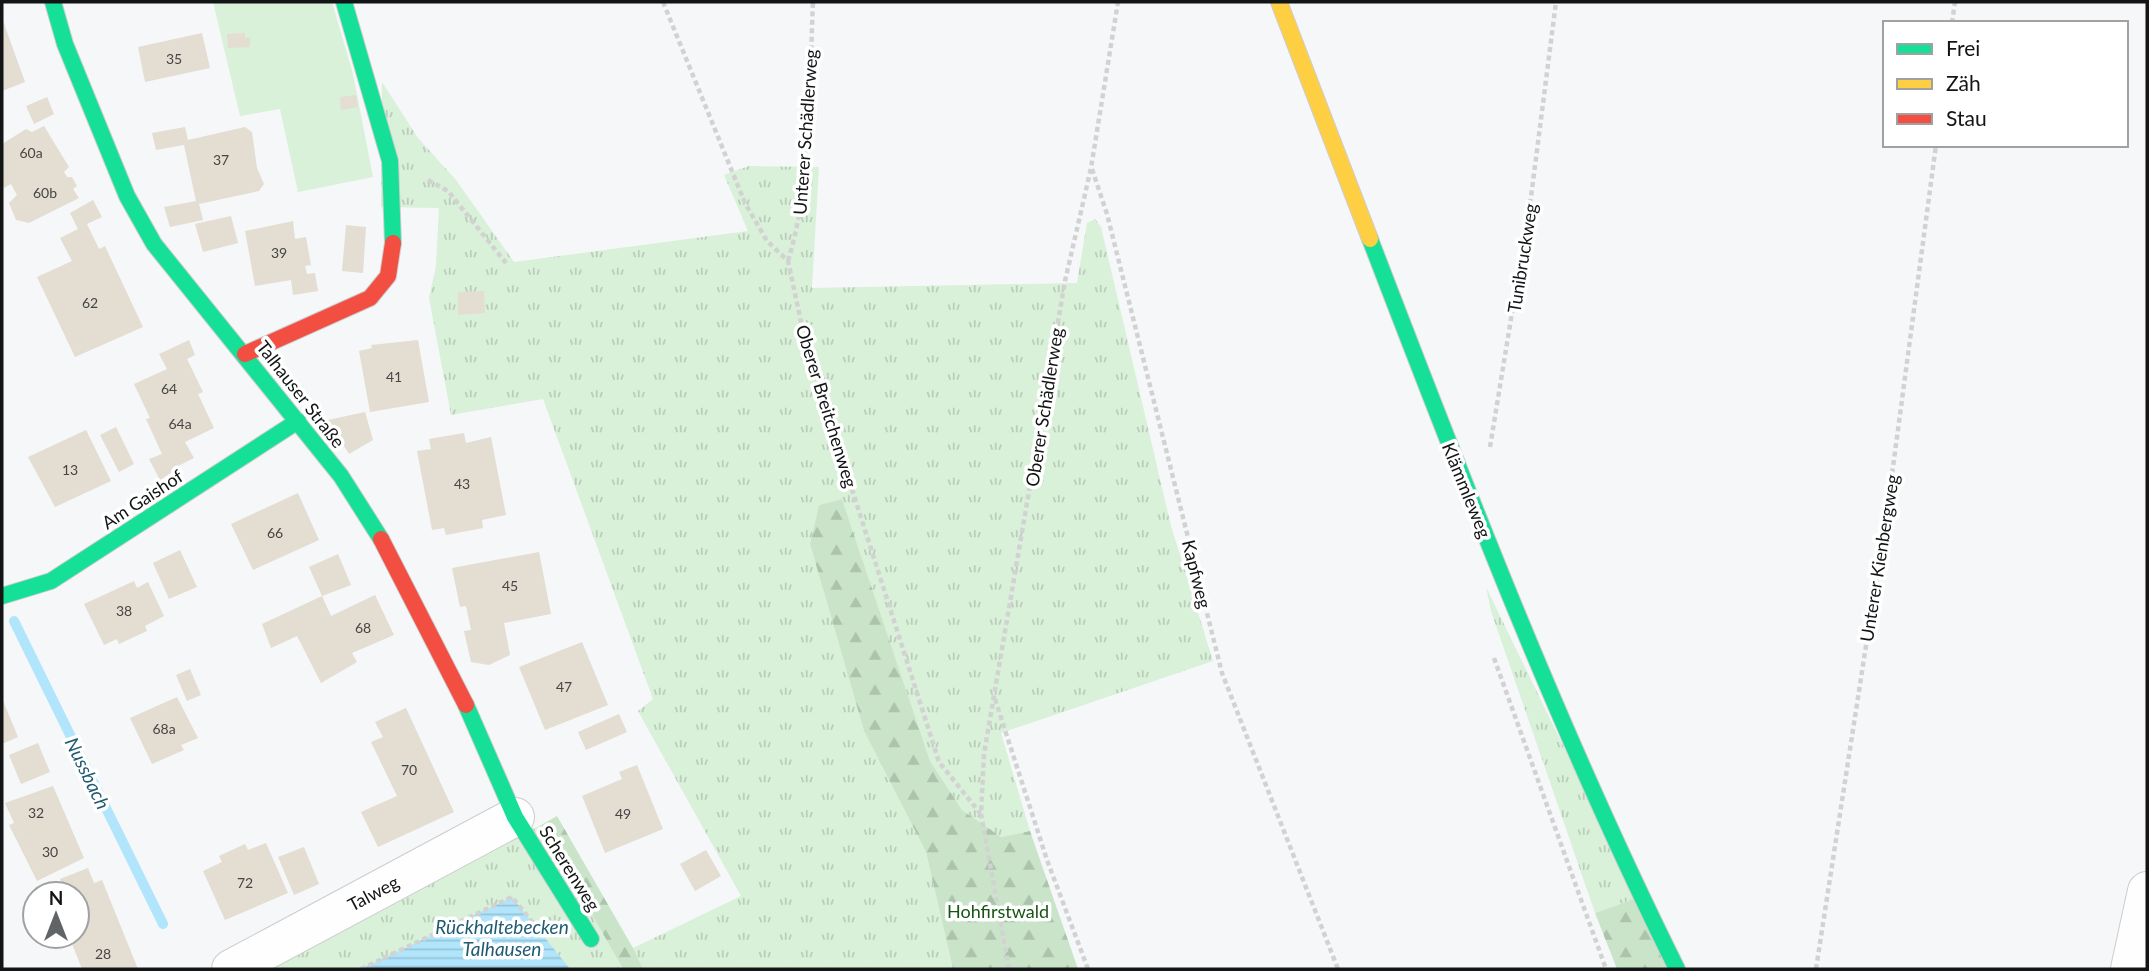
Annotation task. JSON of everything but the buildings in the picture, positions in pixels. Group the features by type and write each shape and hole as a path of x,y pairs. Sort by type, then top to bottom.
{"street":[{"name":"Talhauser Straße","path":"53,2 65,44 127,196 154,244 298,421 341,477 375,528 455,679 515,817"},
{"path":"245,354 370,298 388,276 393,248 390,161 344,2"},
{"name":"Klämmleweg","path":"1279,2 1475,513 1641,897 1677,969"},
{"name":"Am Gaishof","path":"2,596 51,581 298,421"},
{"name":"Scherenweg","path":"515,817 591,939"},
{"name":"Talweg","path":"232,969 515,817"},
{"path":"2130,969 2147,891"}],"path":[{"path":"663,2 746,203 767,241 788,261"},
{"name":"Unterer Schädlerweg","path":"788,261 798,227 803,192 813,2"},
{"name":"Oberer Schädlerweg","path":"1009,969 981,814 984,754 1065,281 1091,168 1118,2"},
{"name":"Tunibruckweg","path":"1490,448 1529,210 1556,2"},
{"path":"1952,21 1955,2"},
{"name":"Unterer Kienbergweg","path":"1816,969 1889,497 1936,147"},
{"path":"390,161 448,191 506,263"},
{"name":"Kapfweg","path":"1091,168 1107,214 1222,673 1338,969"},
{"name":"Oberer Breitchenweg","path":"788,261 806,345 939,762 981,814"},
{"path":"1494,657 1606,969"},
{"path":"995,698 1048,860 1088,969"},
{"path":"361,969 512,897 545,938"}],"green space":[{"path":"213,2 332,2 353,74 373,177 298,192 280,109 240,116"},
{"path":"382,82 418,138 456,180 514,262 748,231 724,175 749,166 819,167 812,288 1077,283 1087,223 1095,219 1101,227 1171,526 1213,661 1001,733 1030,831 1001,837 962,810 930,761 842,499 819,505 810,544 864,731 926,852 953,969 643,969 633,948 741,896 638,711 653,699 543,399 451,415 429,298 436,266 439,208 381,207"},
{"name":"Hohfirstwald","path":"842,499 930,761 962,810 1001,837 1030,831 1078,969 953,969 926,852 864,731 810,544 819,505"},
{"path":"1486,587 1637,898 1595,913 1491,611"},
{"path":"557,816 643,969 623,969 541,825"},
{"path":"541,825 623,969 260,969"},
{"path":"1637,898 1672,969 1617,969 1595,913"}],"water":[{"name":"Rückhaltebecken Talhausen","path":"512,897 570,969 361,969"}],"waterway":[{"name":"Nussbach","path":"14,621 163,924"}],"traffic: fast":[{"path":"53,2 65,44 127,196 154,244 341,476 381,539"},
{"path":"344,2 390,161 393,243"},
{"path":"1370,239 1553,699 1677,969"},
{"path":"2,596 51,581 298,421"},
{"path":"466,705 515,817 591,939"}],"traffic: slow":[{"path":"1279,2 1370,239"}],"traffic: jam":[{"path":"245,354 370,298 388,276 393,243"},
{"path":"381,539 466,705"}]}
